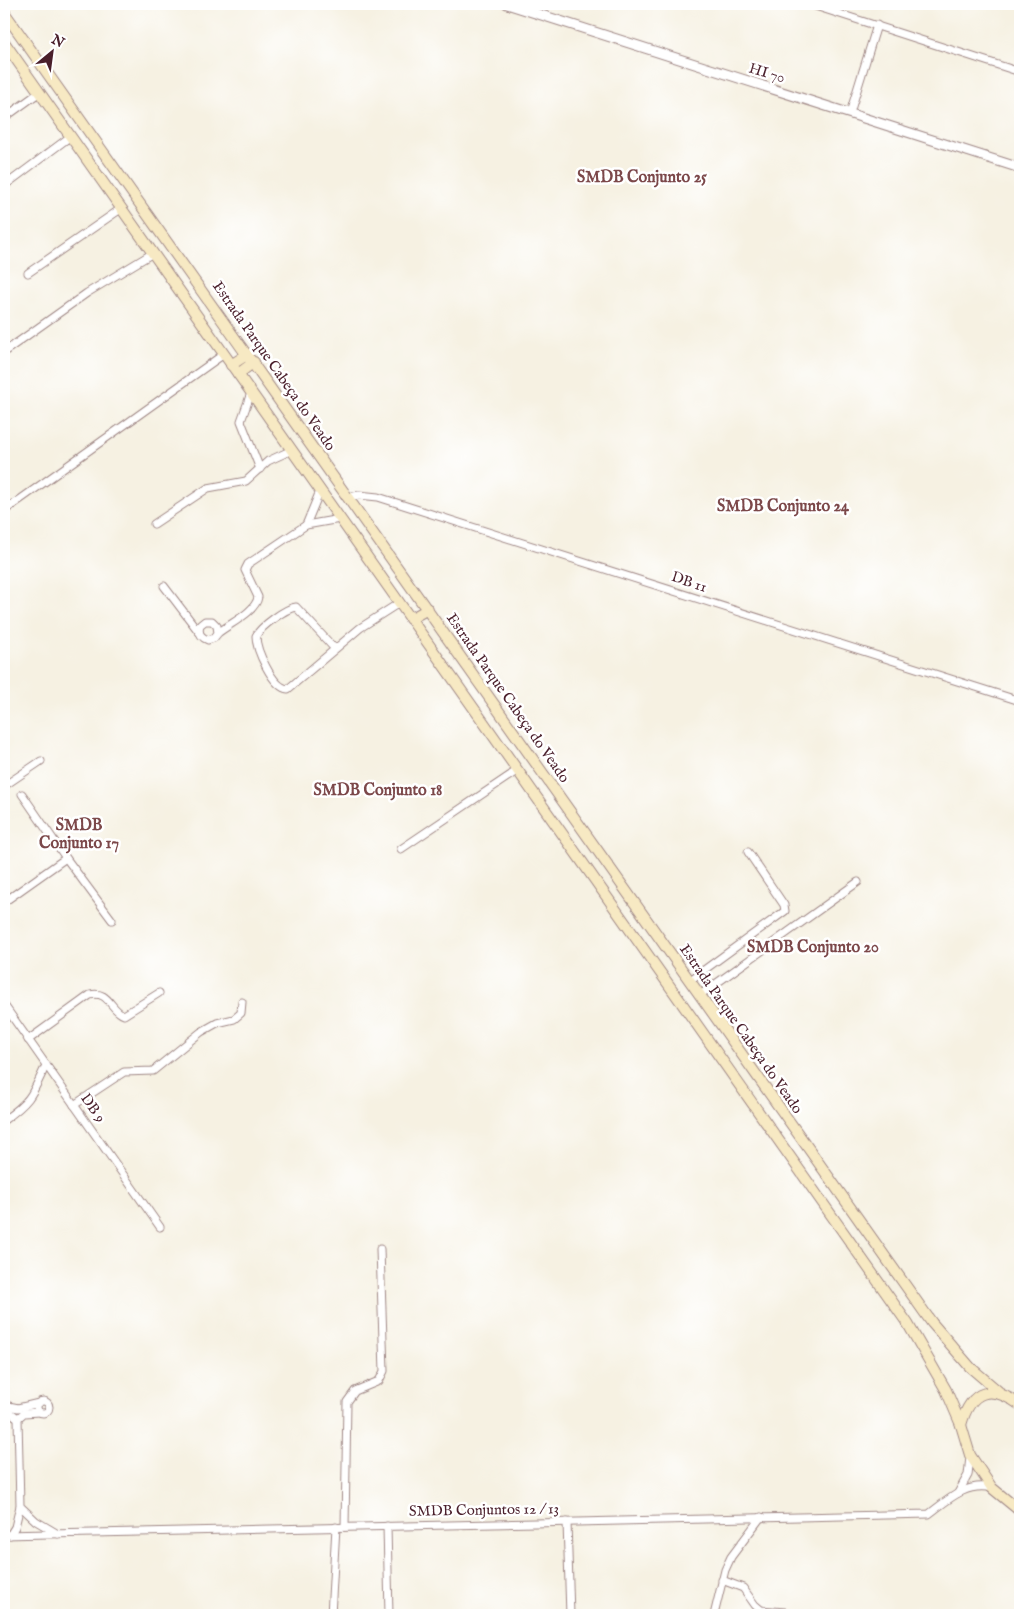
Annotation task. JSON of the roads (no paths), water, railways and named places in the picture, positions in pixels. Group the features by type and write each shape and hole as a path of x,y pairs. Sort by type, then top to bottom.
{"main road":[{"name":"Estrada Parque Cabeça do Veado","path":"4,12 428,608 689,981 932,1323 970,1367 998,1392 1020,1405"},
{"path":"4,42 908,1324 930,1359 961,1425 970,1455 992,1488 1020,1511"},
{"path":"231,364 251,358"},
{"path":"238,374 251,358"},
{"path":"410,619 428,608"},
{"path":"961,1425 969,1404 976,1397 998,1392"}],"street":[{"name":"HI 70","path":"507,4 1020,168"},
{"path":"809,4 1020,72"},
{"path":"850,113 877,25"},
{"path":"4,118 40,92"},
{"path":"4,186 71,136"},
{"path":"28,273 122,208"},
{"path":"4,352 87,293 153,254"},
{"path":"4,511 224,354"},
{"path":"251,393 241,421 260,468"},
{"path":"154,524 208,488 246,481 272,458 292,450"},
{"path":"306,525 320,491"},
{"name":"DB 11","path":"349,497 359,495 378,497 1020,701"},
{"path":"164,586 202,638 208,640 214,638 218,632 252,608 258,601 258,597 246,574 248,564 306,525 340,519"},
{"path":"334,648 296,607 289,609 260,629 256,636 268,669 276,682 284,688 292,687 334,648 399,603"},
{"path":"198,632 200,625 205,621 212,621 217,626 218,632"},
{"path":"4,786 41,761"},
{"path":"401,849 518,770"},
{"path":"22,794 112,920"},
{"path":"689,981 785,911 784,905 748,852"},
{"path":"4,902 66,858"},
{"path":"700,996 858,882"},
{"path":"28,1040 90,995 96,993 104,995 118,1013 124,1016 159,993"},
{"path":"74,1105 124,1072 153,1071 201,1032 217,1023 234,1019 241,1013 242,1002"},
{"name":"DB 9","path":"4,1005 160,1227"},
{"path":"4,1120 22,1108 34,1093 46,1065"},
{"path":"345,1527 347,1402 355,1391 380,1380 384,1371 380,1249"},
{"path":"4,1405 18,1408 46,1402 49,1407 45,1413 24,1413 18,1418"},
{"path":"39,1403 37,1408 40,1412"},
{"path":"4,1414 11,1413 18,1418"},
{"path":"7,1535 15,1527 20,1506 18,1418"},
{"name":"SMDB Conjuntos 12 / 13","path":"957,1493 968,1475 970,1455"},
{"name":"SMDB Conjuntos 12 / 13","path":"7,1535 929,1514 957,1493 977,1486 992,1488"},
{"path":"20,1506 36,1521 58,1534"},
{"path":"714,1615 722,1580 731,1557 761,1517"},
{"path":"567,1522 570,1615"},
{"path":"387,1526 389,1615"},
{"path":"331,1615 336,1527"},
{"path":"722,1580 743,1588 755,1605 762,1610 785,1612 788,1615"}],"district":[{"name":"SMDB Conjunto 25","path":"642,178"},
{"name":"SMDB Conjunto 24","path":"783,507"},
{"name":"SMDB Conjunto 18","path":"378,791"},
{"name":"SMDB Conjunto 17","path":"79,835"},
{"name":"SMDB Conjunto 20","path":"813,948"}]}
